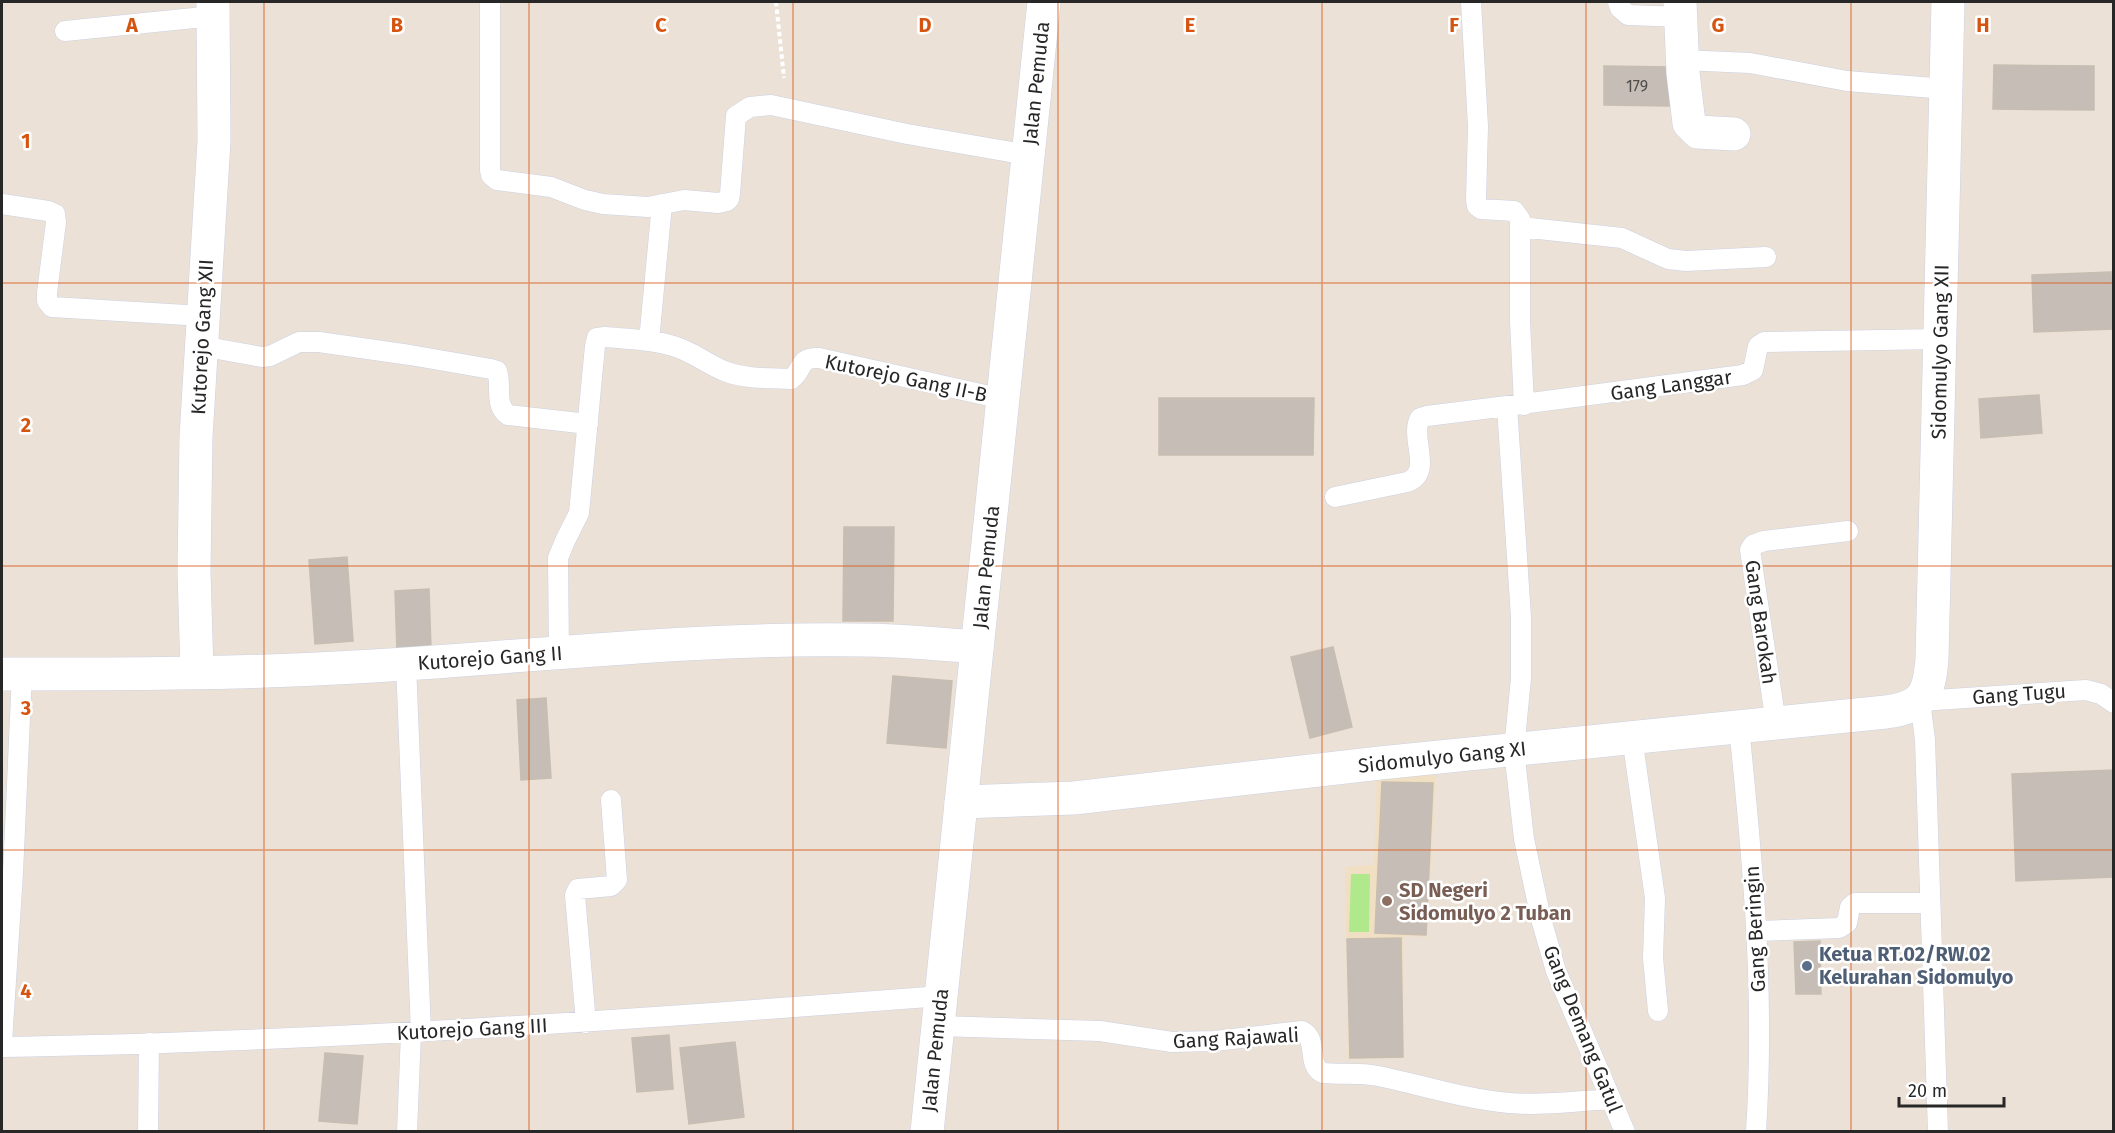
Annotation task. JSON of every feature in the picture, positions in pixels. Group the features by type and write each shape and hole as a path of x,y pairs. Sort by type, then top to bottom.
{"street":[{"name":"Jalan Pemuda","path":"927,1131 1044,2"},
{"name":"Sidomulyo Gang XII","path":"1920,700 1930,682 1932,659 1948,2"},
{"name":"Kutorejo Gang XII","path":"197,672 194,491 214,118 214,9"},
{"path":"1680,9 1682,60 1689,123 1698,132 1734,134"},
{"name":"Kutorejo Gang II","path":"12,674 354,667 559,653 825,640 890,641 977,647"},
{"name":"Sidomulyo Gang XI","path":"961,802 1074,798 1903,709 1920,700"}],"lane":[{"path":"490,2 490,170 494,178 502,181 550,187 603,204 642,207 684,200 718,203 726,201 730,194 736,116 744,109 758,105 786,108 907,134 1028,155"},
{"path":"1471,2 1477,106 1476,203 1481,209 1514,211 1518,215 1520,227 1610,235 1633,242 1668,259 1686,261 1766,257"},
{"path":"1618,2 1622,11 1628,15 1680,9"},
{"path":"65,31 214,9"},
{"path":"1682,60 1750,63 1847,81 1946,88"},
{"path":"2,204 55,214 56,222 47,293 47,301 52,307 202,331 262,357 276,354 299,342 319,342 491,369 498,375 500,404 502,411 508,415 588,424"},
{"path":"559,653 558,558 579,513 595,346 597,338 605,337 649,341 662,204"},
{"name":"Gang Demang Gatul","path":"1520,227 1520,321 1515,406 1521,678 1514,750 1524,839 1544,929 1566,997 1625,1131"},
{"name":"Gang Langgar","path":"1515,406 1743,375 1753,370 1758,346 1764,342 1940,339"},
{"name":"Kutorejo Gang II-B","path":"649,341 680,348 711,365 744,376 791,379 797,374 803,361 809,358 819,358 1003,399"},
{"path":"1335,497 1407,482 1415,478 1420,468 1416,427 1420,418 1515,406"},
{"name":"Gang Barokah","path":"1776,723 1750,549 1758,542 1848,531"},
{"path":"406,664 416,1033 407,1131"},
{"name":"Kutorejo Gang III","path":"12,674 14,862 2,1044 149,1043 416,1033 586,1023 939,1011"},
{"name":"Gang Tugu","path":"1920,700 2086,690 2101,694 2114,703"},
{"path":"1920,700 1925,740 1938,1131"},
{"name":"Gang Beringin","path":"1739,727 1758,931 1759,1051 1756,1131"},
{"path":"1632,737 1655,898 1653,958 1658,1011"},
{"path":"586,1023 576,895 578,889 611,886 617,880 611,800"},
{"path":"1758,931 1839,928 1847,923 1850,907 1856,903 1930,903"},
{"name":"Gang Rajawali","path":"939,1011 1172,1042 1215,1041 1302,1031 1310,1037 1316,1068 1323,1073 1378,1076 1436,1091 1511,1103 1611,1099"},
{"path":"148,1131 149,1043"}],"path":[{"path":"776,2 786,108"}],"shaded area":[{"name":"SD Negeri Sidomulyo 2 Tuban","path":"1436,771 1427,937 1403,936 1404,1058 1348,1059 1345,867 1374,865 1377,777"}],"green space":[{"path":"1351,874 1370,874 1369,932 1349,932"}],"building":[{"path":"1994,65 2094,66 2094,110 1993,109"},
{"path":"1604,66 1671,67 1670,106 1604,105"},
{"path":"2111,272 2113,329 2034,332 2032,275"},
{"path":"2039,395 2042,433 1981,438 1979,399"},
{"path":"1159,398 1314,398 1313,455 1159,455"},
{"path":"844,527 894,527 893,621 843,621"},
{"path":"347,557 353,641 315,644 309,560"},
{"path":"429,589 431,649 397,651 395,591"},
{"path":"1333,647 1352,727 1310,738 1291,657"},
{"path":"893,676 952,681 946,748 887,743"},
{"path":"546,698 551,778 521,780 517,700"},
{"path":"2114,770 2114,877 2016,881 2012,774"},
{"path":"1382,782 1433,783 1426,935 1375,933"},
{"path":"1401,938 1403,1057 1350,1058 1347,939"},
{"path":"1820,941 1821,994 1796,994 1794,942"},
{"path":"669,1035 673,1089 637,1092 632,1038"},
{"path":"735,1042 744,1117 689,1124 680,1048"},
{"path":"325,1053 363,1056 357,1124 319,1121"}],"place":[{"name":"SD Negeri Sidomulyo 2 Tuban","path":"1387,901"},
{"name":"Ketua RT.02/RW.02 Kelurahan Sidomulyo","path":"1807,966"}]}
